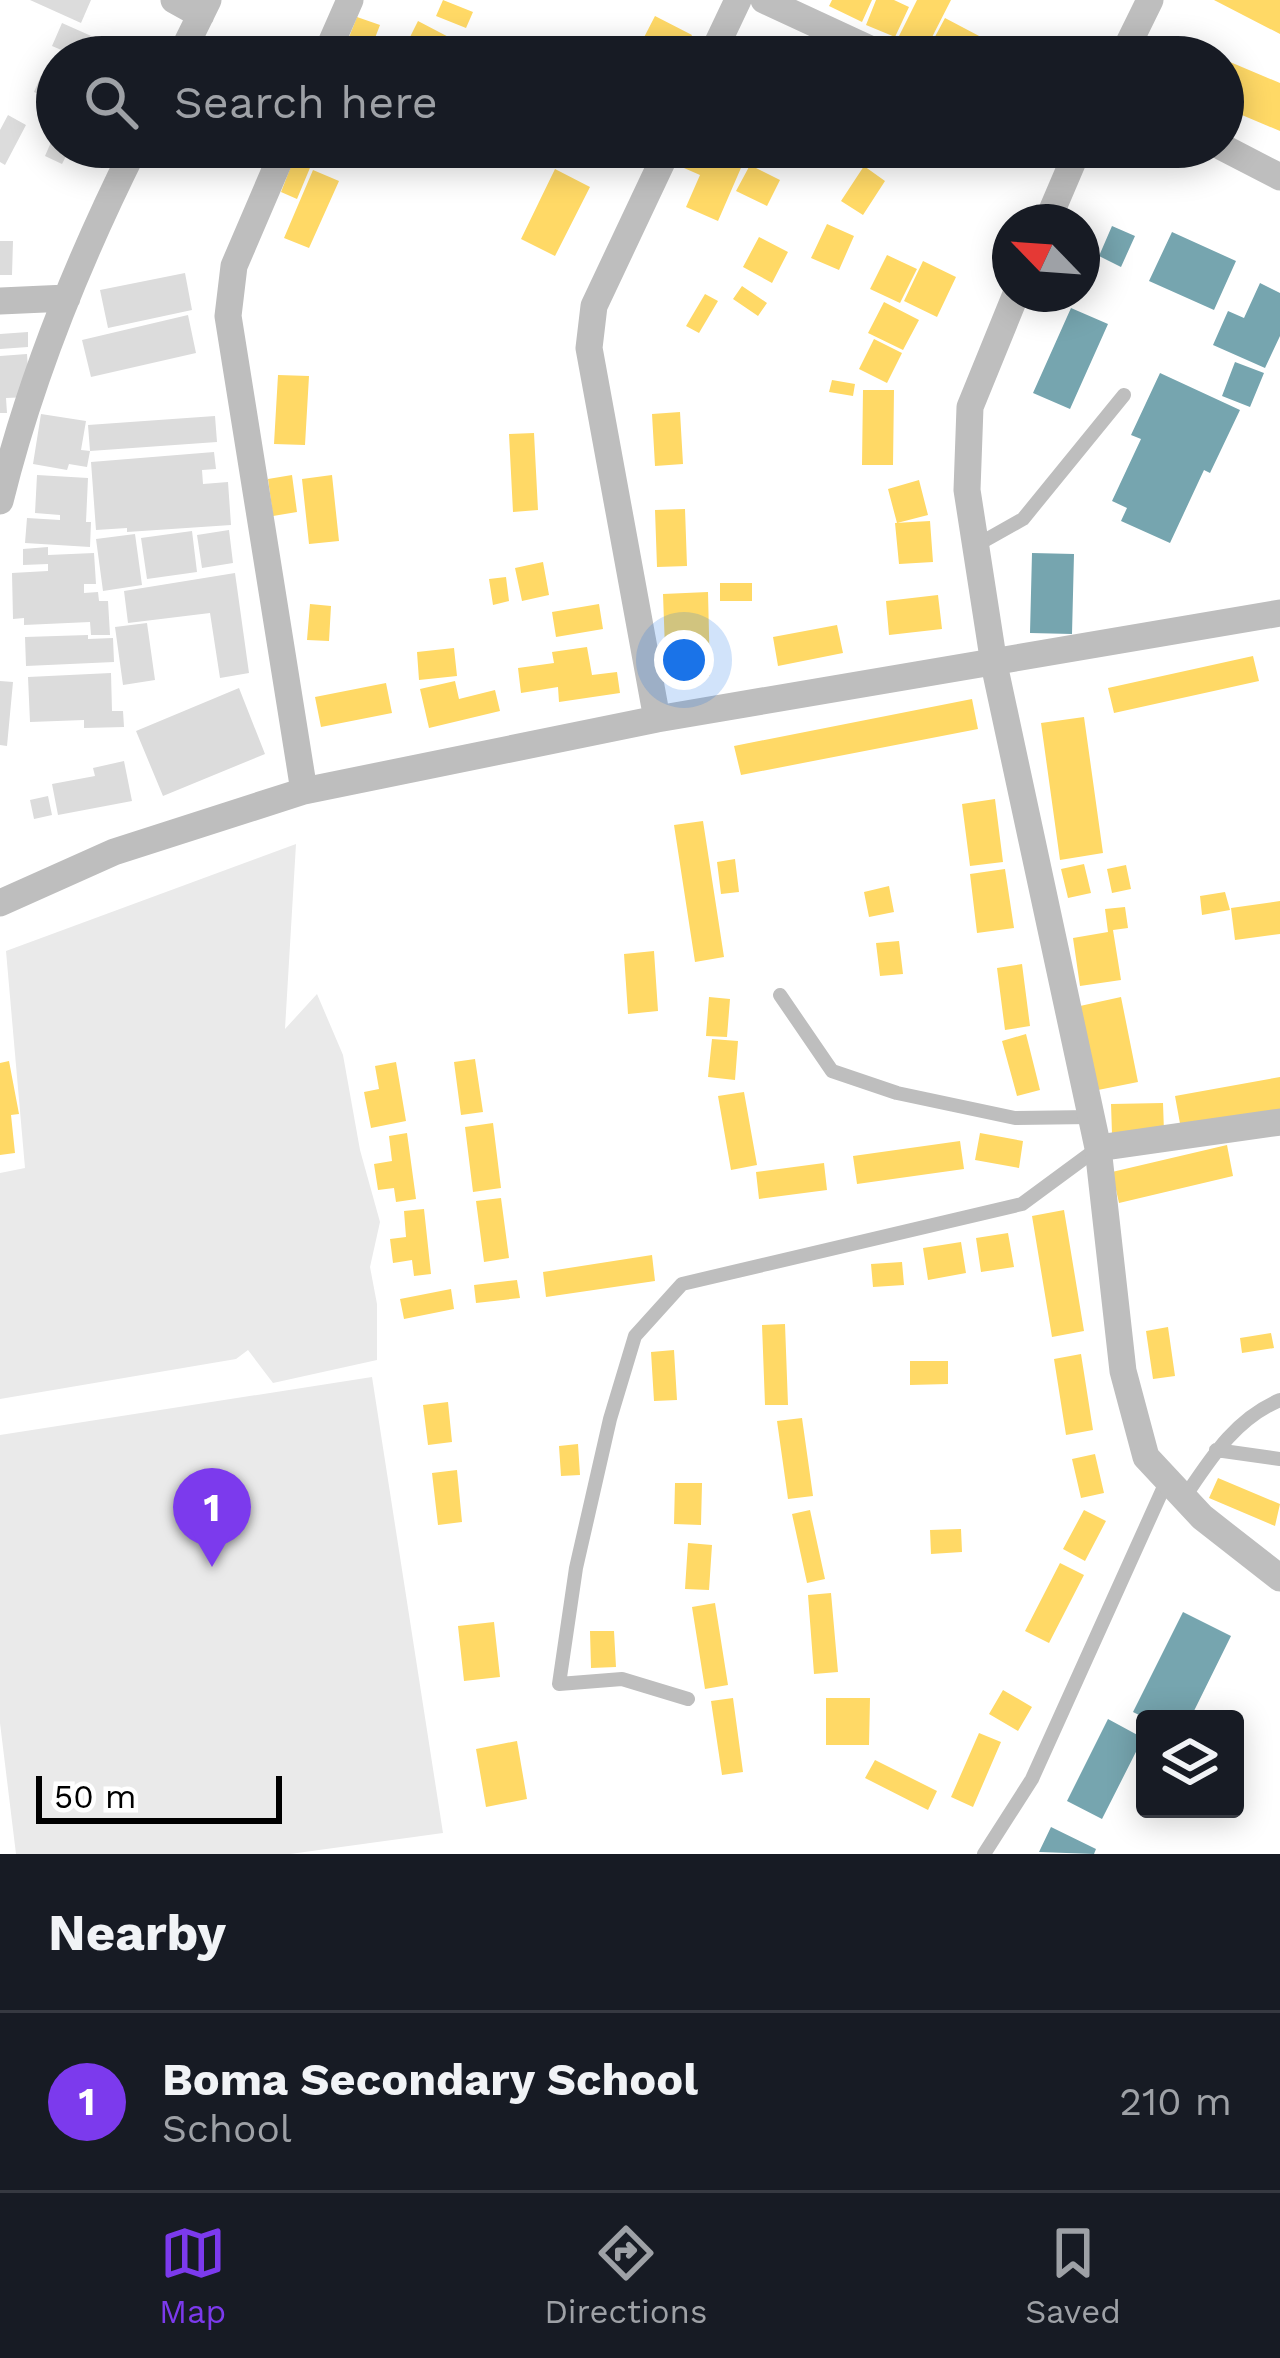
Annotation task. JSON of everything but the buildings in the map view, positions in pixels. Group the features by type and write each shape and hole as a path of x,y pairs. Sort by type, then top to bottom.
{"street":[{"path":"174,0 204,7 190,36"},
{"path":"334,36 350,0"},
{"path":"721,36 738,0"},
{"path":"764,0 842,36"},
{"path":"1132,36 1150,0"},
{"path":"1244,158 1280,177"},
{"path":"0,501 36,381 126,168"},
{"path":"276,168 234,266 228,316 304,791"},
{"path":"658,719 589,348 594,306 659,168"},
{"path":"1055,204 1070,168"},
{"path":"0,301 68,298"},
{"path":"1009,312 970,407 967,490 994,664 1098,1148 1123,1371 1147,1457 1219,1531 1280,1578"},
{"path":"0,903 114,852 304,791 658,719 1280,614"},
{"path":"1098,1148 1280,1122"}],"lane":[{"path":"975,546 1023,519 1124,395"},
{"path":"780,995 832,1071 897,1093 1016,1118 1091,1117"},
{"path":"688,1699 622,1679 559,1684 576,1568 610,1419 635,1336 682,1284 1022,1204 1098,1148"},
{"path":"984,1854 1032,1779 1176,1489 1253,1411 1280,1400"},
{"path":"1216,1450 1280,1459"}],"shaded area":[{"path":"296,844 285,1029 317,994 343,1055 360,1150 380,1222 370,1267 377,1304 377,1360 273,1383 248,1350 236,1359 0,1399 0,1173 25,1168 6,951"},
{"path":"372,1377 443,1833 290,1854 16,1854 0,1723 0,1435"}],"place":[{"name":"Boma Secondary School","path":"212,1567"}]}
